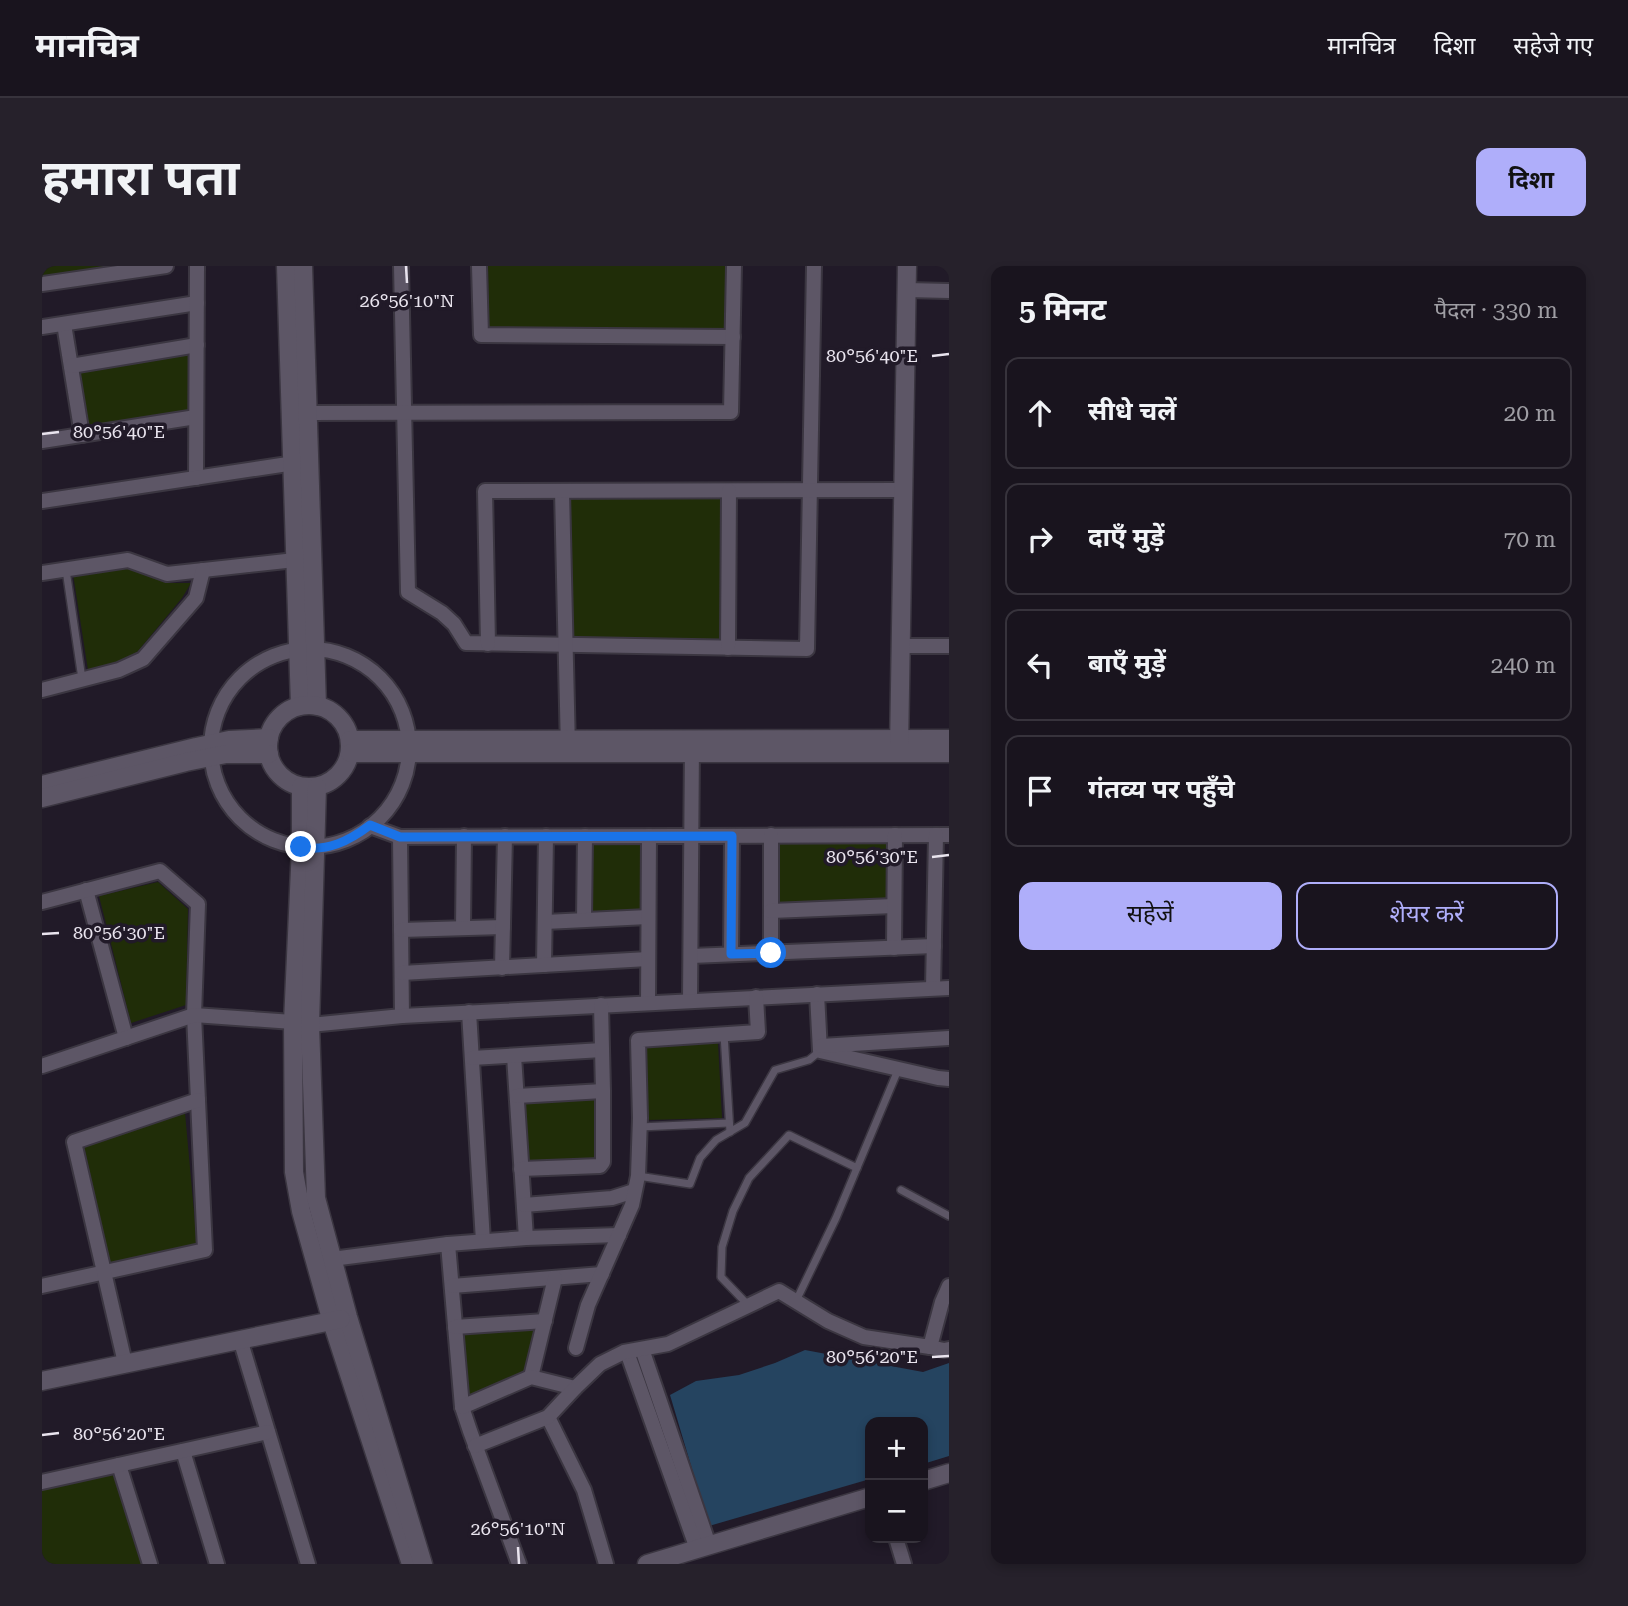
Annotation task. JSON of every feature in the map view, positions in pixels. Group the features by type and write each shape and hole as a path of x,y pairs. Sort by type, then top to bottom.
{"street":[{"path":"42,284 137,268 166,266"},
{"path":"196,478 197,266"},
{"path":"286,266 301,462 308,706"},
{"path":"303,266 307,413 295,560 307,650"},
{"path":"401,266 408,592 442,613 454,624 466,643 807,649 814,266"},
{"path":"479,266 481,335 733,337"},
{"path":"307,413 732,412 734,266"},
{"path":"900,746 907,266"},
{"path":"907,290 949,291"},
{"path":"42,327 197,303"},
{"path":"64,324 82,435"},
{"path":"71,366 197,345"},
{"path":"42,441 196,417"},
{"path":"42,501 301,462"},
{"path":"488,644 485,491 904,490"},
{"path":"562,491 568,747"},
{"path":"728,648 729,491"},
{"path":"42,573 128,560 167,574 295,560"},
{"path":"42,690 119,670 143,659 196,598 203,570"},
{"path":"901,646 949,646"},
{"path":"307,650 341,654 369,669 389,689 402,713 408,747 405,777 395,798 379,819 353,838 308,849 261,835 237,816 222,794 214,773 211,750 215,720 224,699 241,678 273,656 307,650"},
{"path":"308,706 325,708 337,716 347,731 350,747 348,761 339,775 327,783 309,787 294,785 280,776 271,762 269,746 272,729 279,718 292,709 308,706"},
{"path":"900,746 949,739"},
{"path":"42,785 211,750 226,754 269,746"},
{"path":"691,1001 692,746"},
{"path":"350,747 900,746 949,752"},
{"path":"42,798 211,750"},
{"path":"309,787 295,1172 301,1211 423,1564"},
{"path":"370,825 400,837 942,835 933,988"},
{"path":"771,835 771,953"},
{"path":"894,947 895,835"},
{"path":"463,928 464,836"},
{"path":"502,968 505,836"},
{"path":"544,965 546,836"},
{"path":"584,920 585,836"},
{"path":"648,1003 649,836"},
{"path":"731,954 732,836"},
{"path":"400,837 402,1016"},
{"path":"42,902 160,871 198,904 194,1015 205,1250 42,1286"},
{"path":"86,890 125,1038"},
{"path":"771,911 894,905"},
{"path":"545,922 648,917"},
{"path":"401,930 503,927"},
{"path":"691,956 934,946"},
{"path":"402,973 648,959"},
{"path":"42,1066 194,1015 302,1023 949,988"},
{"path":"817,994 820,1048"},
{"path":"576,1348 588,1305 632,1205 638,1176 638,1040 758,1032 756,998"},
{"path":"522,1169 600,1166 603,1162 601,1005"},
{"path":"469,1012 483,1241"},
{"path":"302,1023 316,1198 332,1259 340,1320 411,1564"},
{"path":"820,1048 949,1038"},
{"path":"820,1048 898,1069 949,1079"},
{"path":"472,1058 602,1050"},
{"path":"514,1056 526,1238"},
{"path":"517,1096 603,1091"},
{"path":"125,1363 74,1142 198,1100"},
{"path":"524,1205 612,1198 634,1191"},
{"path":"332,1259 483,1241 619,1236"},
{"path":"448,1244 462,1407 519,1564"},
{"path":"452,1286 602,1274"},
{"path":"531,1377 555,1278"},
{"path":"930,1347 949,1286"},
{"path":"475,1446 548,1417 600,1364 635,1350 668,1344 779,1291 828,1321 864,1337 949,1349"},
{"path":"42,1381 340,1320"},
{"path":"455,1327 545,1321"},
{"path":"240,1339 308,1564"},
{"path":"635,1350 703,1547"},
{"path":"462,1407 531,1377 575,1388"},
{"path":"548,1417 584,1490 606,1564"},
{"path":"42,1482 268,1432"},
{"path":"183,1451 217,1564"},
{"path":"119,1465 150,1564"},
{"path":"926,1480 949,1473"},
{"path":"647,1564 865,1498"},
{"path":"898,1543 904,1564"}],"lane":[{"path":"65,569 82,679"},
{"path":"724,1034 730,1132"},
{"path":"638,1176 690,1184 700,1158 716,1140 746,1123 775,1070 809,1060 820,1048"},
{"path":"796,1301 836,1218 898,1069"},
{"path":"640,1127 729,1123"},
{"path":"749,1306 721,1277 722,1247 733,1211 749,1178 789,1135 857,1168"},
{"path":"901,1190 949,1216"}],"green space":[{"path":"42,266 124,266 42,278"},
{"path":"488,266 728,266 726,329 489,329"},
{"path":"189,353 190,410 85,426 77,370"},
{"path":"722,497 721,641 572,638 570,498"},
{"path":"130,566 168,583 191,583 182,598 133,657 88,670 73,574"},
{"path":"588,842 644,842 644,914 587,916"},
{"path":"776,843 889,843 889,901 777,905"},
{"path":"158,882 188,909 186,1005 131,1023 99,896"},
{"path":"718,1043 722,1118 647,1120 643,1046"},
{"path":"599,1097 600,1160 525,1165 522,1101"},
{"path":"185,1113 197,1245 110,1263 84,1146"},
{"path":"537,1325 523,1375 466,1398 461,1331"},
{"path":"114,1473 141,1564 42,1564 42,1488"}],"water":[{"path":"805,1350 923,1372 949,1363 949,1456 928,1462 928,1417 865,1417 865,1480 709,1526 670,1395 696,1381 739,1375"}],"route":[{"path":"301,847 316,850 333,845 353,838 370,825 400,837 732,836 731,954 771,953"}]}
